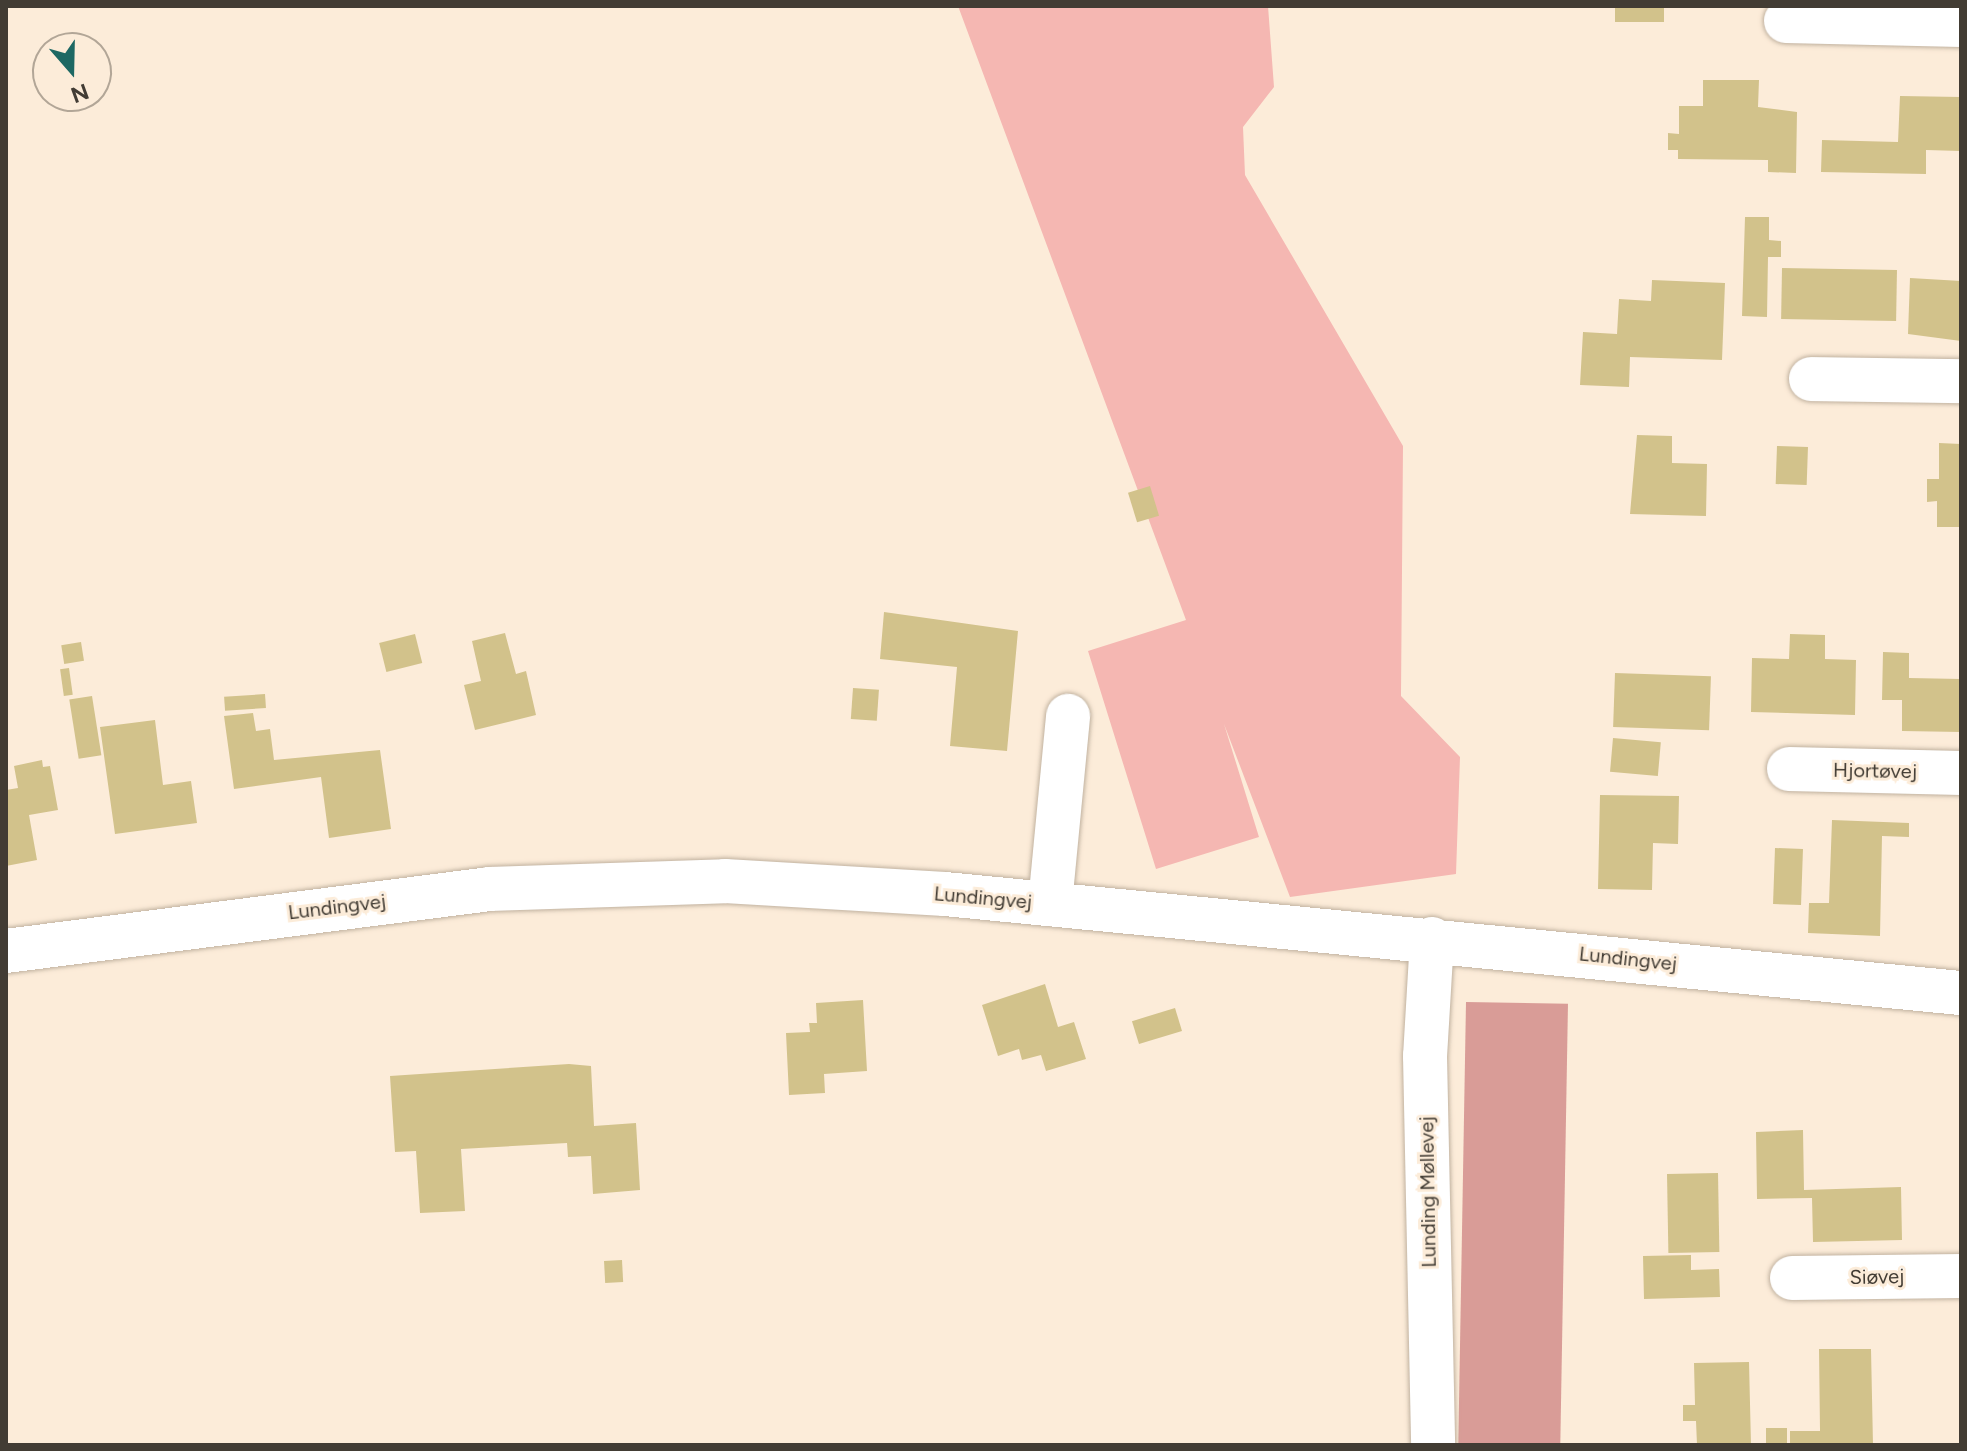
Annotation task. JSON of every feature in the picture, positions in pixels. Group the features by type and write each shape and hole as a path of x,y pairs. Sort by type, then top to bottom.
{"street":[{"path":"1786,21 1961,25"},
{"path":"1811,379 1961,381"},
{"path":"1050,904 1068,716"},
{"name":"Hjortøvej","path":"1789,769 1961,773"},
{"name":"Lundingvej","path":"6,951 489,889 725,881 1050,904 1961,993"},
{"name":"Lunding Møllevej","path":"1432,939 1425,1056 1433,1445"},
{"name":"Siøvej","path":"1792,1278 1961,1276"}],"shaded area":[{"path":"958,6 1268,6 1274,87 1243,127 1245,175 1403,446 1401,696 1460,757 1456,874 1290,897 1224,724 1259,837 1156,869 1088,651 1186,620"},
{"path":"1466,1002 1568,1004 1560,1445 1458,1445"}],"building":[{"path":"1615,6 1664,6 1664,22 1615,22"},
{"path":"1703,80 1759,80 1758,107 1797,112 1796,173 1768,172 1768,160 1678,159 1678,150 1668,150 1668,133 1679,134 1679,106 1703,106"},
{"path":"1900,96 1961,97 1961,151 1926,150 1926,174 1821,172 1822,140 1898,142"},
{"path":"1745,217 1769,217 1769,240 1781,241 1781,257 1768,257 1767,317 1742,316"},
{"path":"1782,268 1897,270 1896,321 1781,319"},
{"path":"1910,278 1961,281 1961,341 1908,334"},
{"path":"1652,280 1725,283 1722,360 1630,357 1629,387 1580,385 1583,332 1617,334 1619,299 1651,301"},
{"path":"1637,435 1672,436 1672,463 1707,464 1706,516 1630,514"},
{"path":"1939,443 1961,444 1961,527 1937,527 1937,501 1927,502 1927,479 1939,479"},
{"path":"1777,446 1808,447 1807,485 1776,484"},
{"path":"1150,486 1159,516 1137,522 1128,493"},
{"path":"884,612 1018,631 1007,751 950,746 957,667 880,659"},
{"path":"505,633 516,674 526,671 536,715 475,730 464,685 481,681 472,641"},
{"path":"415,634 422,663 386,672 379,643"},
{"path":"1790,634 1825,635 1825,659 1856,660 1855,715 1751,712 1752,658 1789,659"},
{"path":"81,642 84,661 64,664 61,645"},
{"path":"1883,652 1909,653 1909,678 1961,679 1961,732 1902,731 1902,700 1882,700"},
{"path":"69,668 73,695 64,696 60,669"},
{"path":"1615,673 1711,676 1709,730 1613,727"},
{"path":"853,688 879,690 877,721 851,719"},
{"path":"265,694 266,708 225,711 224,697"},
{"path":"92,696 101,755 79,759 69,700"},
{"path":"253,713 256,731 270,729 274,760 380,750 391,829 329,838 321,777 234,789 224,716"},
{"path":"155,720 163,785 191,781 197,823 115,834 100,727"},
{"path":"1613,738 1661,742 1658,776 1610,772"},
{"path":"42,760 43,767 50,766 58,810 29,815 37,860 6,866 6,790 18,788 14,766"},
{"path":"1600,795 1679,796 1678,844 1653,843 1652,890 1598,889"},
{"path":"1832,820 1909,823 1909,837 1882,836 1880,936 1808,933 1809,903 1829,903"},
{"path":"1775,848 1803,849 1801,905 1773,904"},
{"path":"1045,984 1058,1027 1074,1022 1086,1059 1046,1071 1041,1055 1022,1060 1019,1049 998,1056 982,1005"},
{"path":"863,1000 867,1071 824,1074 825,1093 789,1095 786,1033 810,1032 809,1023 817,1023 816,1003"},
{"path":"1175,1008 1182,1031 1139,1044 1132,1021"},
{"path":"569,1064 591,1066 594,1126 636,1123 640,1190 593,1194 591,1156 568,1157 567,1143 461,1149 465,1211 420,1213 416,1151 395,1152 390,1076"},
{"path":"1803,1130 1804,1190 1901,1187 1902,1240 1813,1242 1812,1198 1757,1199 1756,1132"},
{"path":"1718,1173 1719,1252 1668,1253 1667,1174"},
{"path":"1691,1255 1691,1270 1719,1269 1720,1297 1644,1299 1643,1256"},
{"path":"622,1260 623,1282 605,1283 604,1261"},
{"path":"1819,1349 1871,1349 1873,1445 1790,1445 1790,1431 1820,1431"},
{"path":"1749,1362 1751,1445 1697,1445 1696,1421 1683,1421 1683,1405 1695,1405 1694,1363"},
{"path":"1766,1428 1787,1428 1787,1445 1766,1445"}]}
